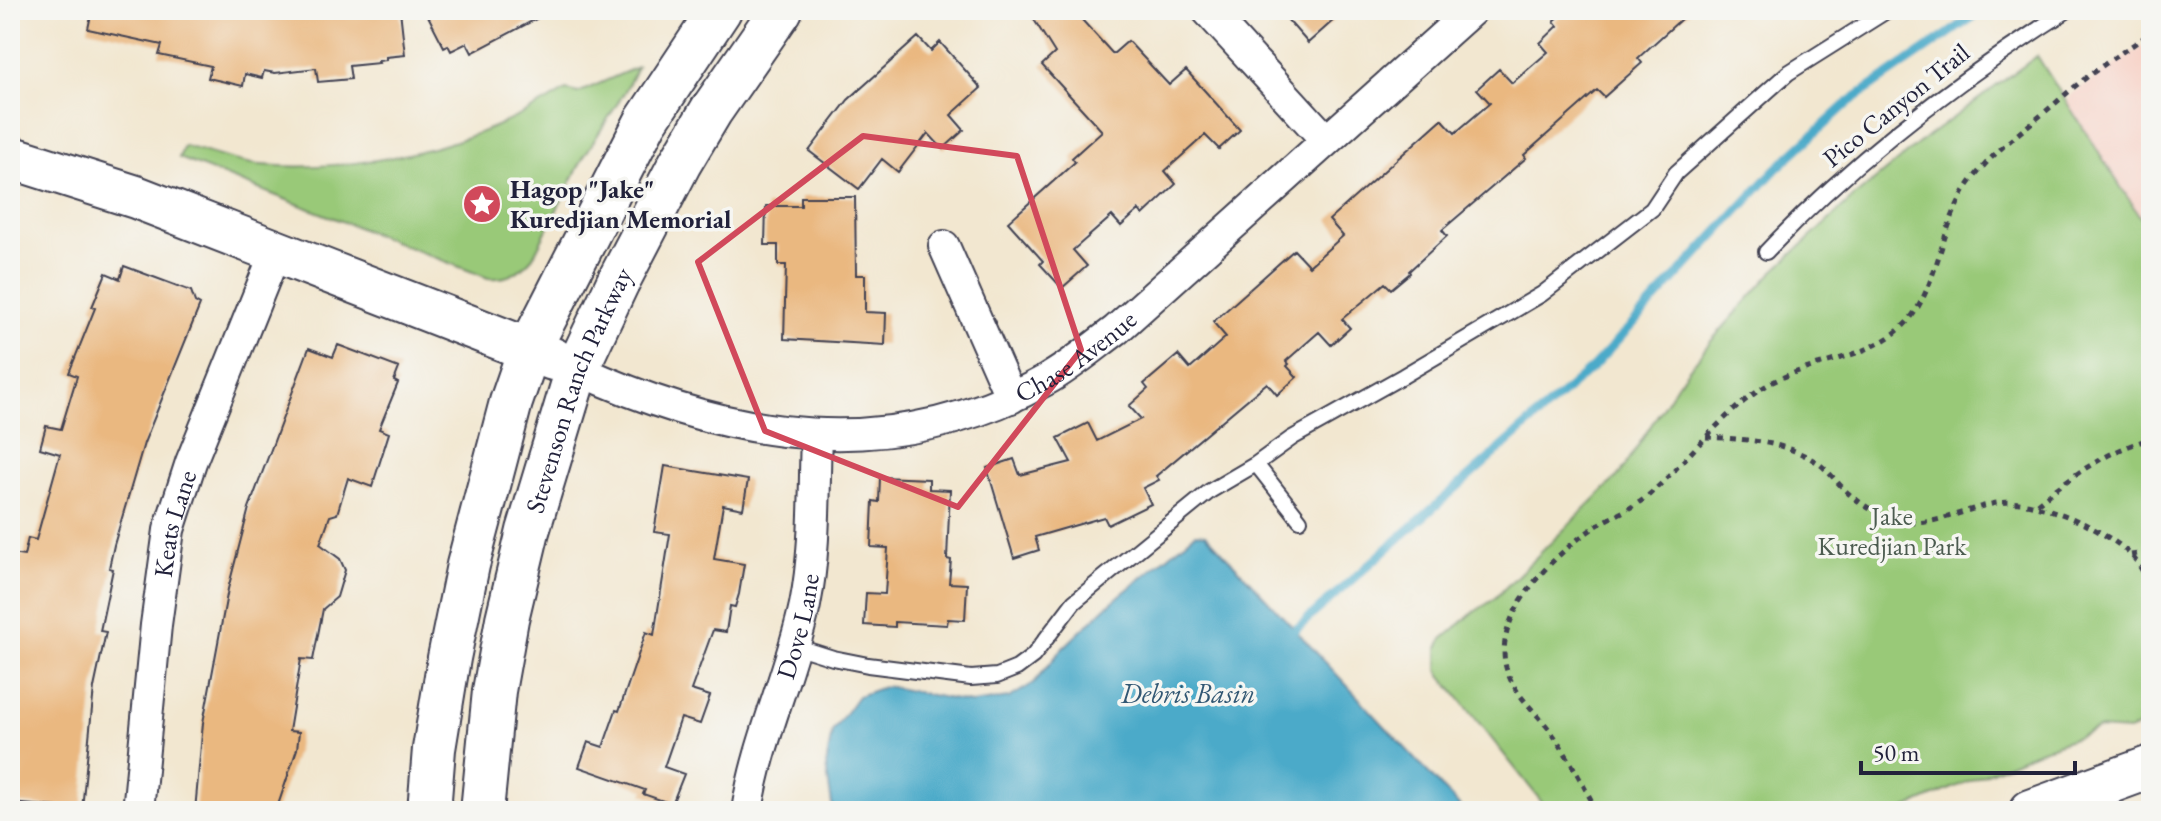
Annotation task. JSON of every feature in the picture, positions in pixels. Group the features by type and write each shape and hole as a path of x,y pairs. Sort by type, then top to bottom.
{"main road":[{"name":"Stevenson Ranch Parkway","path":"429,811 434,749 468,565 511,402 529,350 646,121 720,10"},
{"name":"Stevenson Ranch Parkway","path":"482,811 494,691 507,619 528,531 577,369 611,295 680,163 711,111 781,10"},
{"path":"10,157 136,197 577,369"},
{"path":"2031,811 2151,767"}],"street":[{"path":"1207,10 1326,140"},
{"name":"Chase Avenue","path":"577,369 640,397 724,423 816,434 871,433 914,427 962,416 1011,398 1076,360 1116,330 1472,10"},
{"path":"944,246 1011,398"},
{"name":"Keats Lane","path":"138,811 153,653 169,530 191,462 276,251"},
{"name":"Dove Lane","path":"747,811 763,737 795,646 805,603 810,564 816,434"}],"lane":[{"path":"795,646 868,665 971,678 997,676 1017,668 1033,656 1074,602 1210,491 1292,438 1542,294 1652,209 1676,173 1788,73 1888,10"},
{"name":"Pico Canyon Trail","path":"1766,252 1805,211 1921,114 1992,58 2068,10"},
{"path":"1256,464 1300,520"}],"path":[{"path":"1597,811 1551,733 1523,701 1509,677 1505,644 1508,630 1515,609 1532,583 1599,525 1637,505 1729,412 1765,387 1798,370 1881,342 1901,328 1916,312 1929,286 1950,219 1966,190 1995,153 2067,91 2151,33"},
{"path":"1705,437 1746,439 1788,448 1819,464 1850,494 1901,522 1931,521 1999,502 2036,505 2056,511 2098,532 2131,555 2151,585"},
{"path":"2036,505 2087,467 2118,449 2151,439"},
{"path":"2131,555 2151,552"}],"highlighted area":[{"path":"863,136 1017,156 1081,350 958,507 765,431 698,262"}],"shaded area":[{"path":"2151,41 2151,238 2065,108 2070,95"}],"green space":[{"name":"Jake Kuredjian Park","path":"2037,56 2151,234 2151,718 2146,724 2129,731 2097,729 1900,811 1549,811 1441,675 1438,648 1442,639 1493,600 1620,474 1678,383 1771,274 1855,196 1919,143"},
{"path":"637,67 582,160 533,257 518,271 502,278 488,278 179,158 184,146 261,165 341,164 380,159 459,140 496,126 566,90 578,93"}],"water":[{"name":"Debris Basin","path":"1196,533 1206,534 1464,811 833,811 826,766 832,732 858,696 886,686 971,703 1009,698 1034,683 1062,649 1106,607"}],"building":[{"path":"92,10 400,10 405,55 386,57 379,63 349,66 351,79 318,82 316,68 275,73 264,71 262,78 245,74 243,86 208,78 211,66 159,55 162,45 88,29"},
{"path":"425,10 553,10 472,53 467,43 451,51 448,45 444,47"},
{"path":"1028,10 1073,10 1113,54 1128,41 1169,85 1186,70 1240,130 1219,149 1205,135 1165,171 1176,184 1143,215 1139,210 1121,226 1112,216 1073,250 1087,266 1062,288 1008,222 1075,162 1072,158 1102,131 1042,65 1055,53"},
{"path":"1279,10 1345,10 1308,43"},
{"path":"1567,10 1691,10 1638,58 1642,63 1604,97 1597,90 1524,155 1526,158 1442,230 1447,236 1410,273 1391,289 1385,283 1342,319 1350,328 1331,345 1319,332 1286,361 1297,377 1277,395 1267,383 1156,476 1159,480 1143,488 1151,504 1108,525 1104,517 1035,537 1039,550 1014,558 987,468 1014,459 1020,475 1071,462 1058,438 1088,423 1097,441 1141,419 1129,406 1148,389 1144,384 1178,355 1190,369 1226,337 1213,322 1294,250 1309,266 1343,236 1329,220 1442,119 1455,133 1490,103 1477,89 1499,69 1512,83 1548,52 1540,43 1558,26 1554,21"},
{"path":"918,37 931,51 940,42 981,88 951,115 964,130 943,149 928,133 898,172 882,159 859,189 809,151 848,100"},
{"path":"801,197 855,197 856,275 865,275 865,312 886,313 885,345 784,339 786,265 778,265 778,245 765,245 766,206 801,206"},
{"path":"124,266 191,291 195,302 200,305 144,443 114,545 109,568 113,569 100,631 106,632 94,688 82,809 10,803 10,554 24,556 28,538 36,540 60,454 40,448 46,426 61,429 77,376 69,373 95,308 92,307 106,273 120,279"},
{"path":"338,345 399,368 394,381 398,383 379,429 389,433 372,487 348,478 337,514 330,516 320,544 340,559 345,570 337,597 323,609 313,660 301,659 289,731 299,732 297,749 276,811 195,811 203,723 228,589 249,508 309,348 333,357"},
{"path":"665,466 748,480 743,509 723,505 714,559 744,564 739,594 735,607 730,606 726,632 713,630 691,690 710,696 700,724 681,718 664,767 684,774 672,804 643,794 645,790 579,767 588,742 603,747 646,632 654,635 670,534 654,532"},
{"path":"880,477 929,479 929,489 950,490 949,583 967,584 965,620 948,619 947,625 895,622 895,627 864,625 866,593 885,594 888,548 871,547 873,501 879,502"}],"waterway":[{"path":"1286,638 1594,366 1776,169 1849,102 1983,10"}],"place":[{"name":"Hagop \"Jake\" Kuredjian Memorial","path":"482,204"}]}
